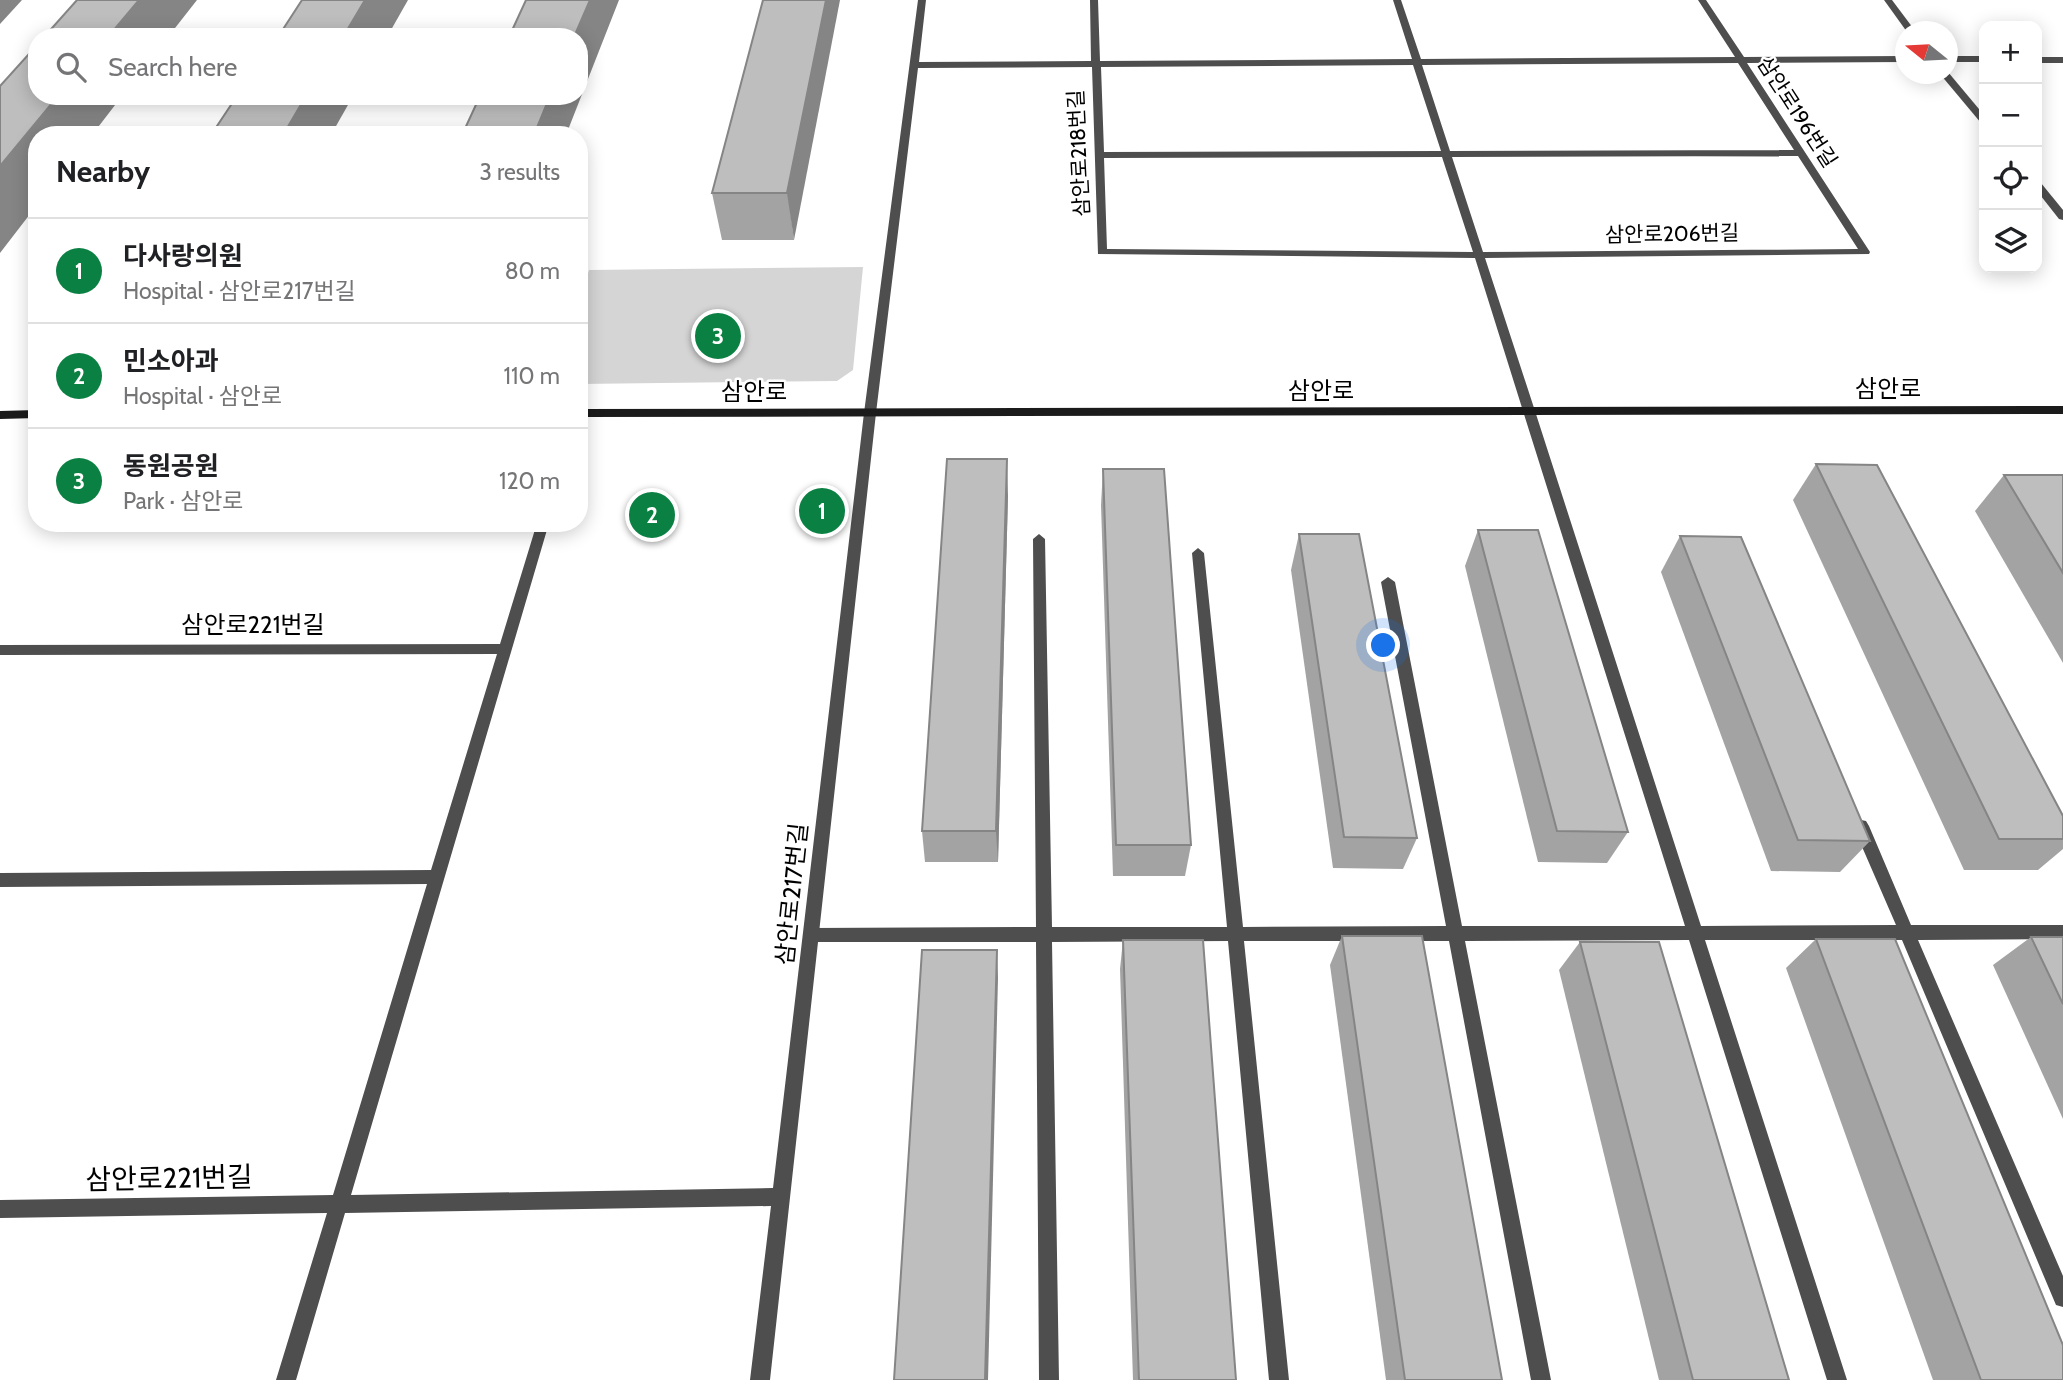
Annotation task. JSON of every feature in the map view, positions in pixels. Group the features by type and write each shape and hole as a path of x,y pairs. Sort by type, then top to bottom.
{"main road":[{"name":"삼안로","path":"588,413 2063,410"},
{"path":"0,415 28,415"}],"street":[{"path":"870,412 922,0"},
{"path":"1094,0 1094,64 1740,60"},
{"path":"1397,0 1837,1380"},
{"path":"1702,0 1740,60"},
{"path":"1888,0 1904,21"},
{"name":"삼안로196번길","path":"1740,60 1895,59"},
{"path":"1958,59 1979,59"},
{"name":"삼안로196번길","path":"1740,60 1865,252"},
{"path":"2042,60 2063,60"},
{"name":"삼안로218번길","path":"913,65 1094,64 1102,252"},
{"path":"1953,84 1979,115"},
{"path":"1099,155 1801,153"},
{"path":"2042,191 2063,218"},
{"name":"삼안로206번길","path":"1102,252 1479,255 1865,252"},
{"name":"삼안로217번길","path":"761,1380 870,412"},
{"path":"286,1380 540,532"},
{"path":"1039,538 1049,1380"},
{"path":"1198,554 1279,1380"},
{"path":"1388,582 1541,1380"},
{"name":"삼안로221번길","path":"0,650 506,649"},
{"path":"1853,806 2063,1298"},
{"path":"0,880 437,877"},
{"path":"811,935 2063,932"},
{"name":"삼안로221번길","path":"0,1209 781,1197"}],"shaded area":[{"path":"863,267 853,370 837,381 588,384 589,270"}],"building":[{"path":"77,0 139,0 116,28 52,28"},
{"path":"302,0 365,0 348,28 284,28"},
{"path":"526,0 590,0 578,28 513,28"},
{"path":"763,0 826,0 787,193 712,193"},
{"path":"28,55 28,105 51,105 33,126 28,126 28,132 0,166 0,86"},
{"path":"231,105 301,105 288,126 217,126"},
{"path":"476,105 546,105 538,126 466,126"},
{"path":"947,459 1007,459 996,831 922,831"},
{"path":"1816,464 1877,465 2063,816 2063,839 1999,839"},
{"path":"1103,469 1164,469 1191,845 1116,845"},
{"path":"2004,475 2063,475 2063,573"},
{"path":"1478,530 1538,530 1628,832 1557,831"},
{"path":"1299,534 1359,534 1417,838 1344,837"},
{"path":"1680,536 1741,537 1870,841 1798,840"},
{"path":"1342,936 1422,936 1502,1380 1405,1380"},
{"path":"2031,937 2063,937 2063,1004"},
{"path":"1816,939 1895,939 2063,1345 2063,1380 1981,1380"},
{"path":"1123,940 1203,940 1236,1380 1139,1380"},
{"path":"1580,942 1659,942 1789,1380 1693,1380"},
{"path":"922,950 997,950 985,1380 894,1380"}],"place":[{"name":"동원공원","path":"718,336"},
{"name":"다사랑의원","path":"822,511"},
{"name":"민소아과","path":"652,515"}]}
